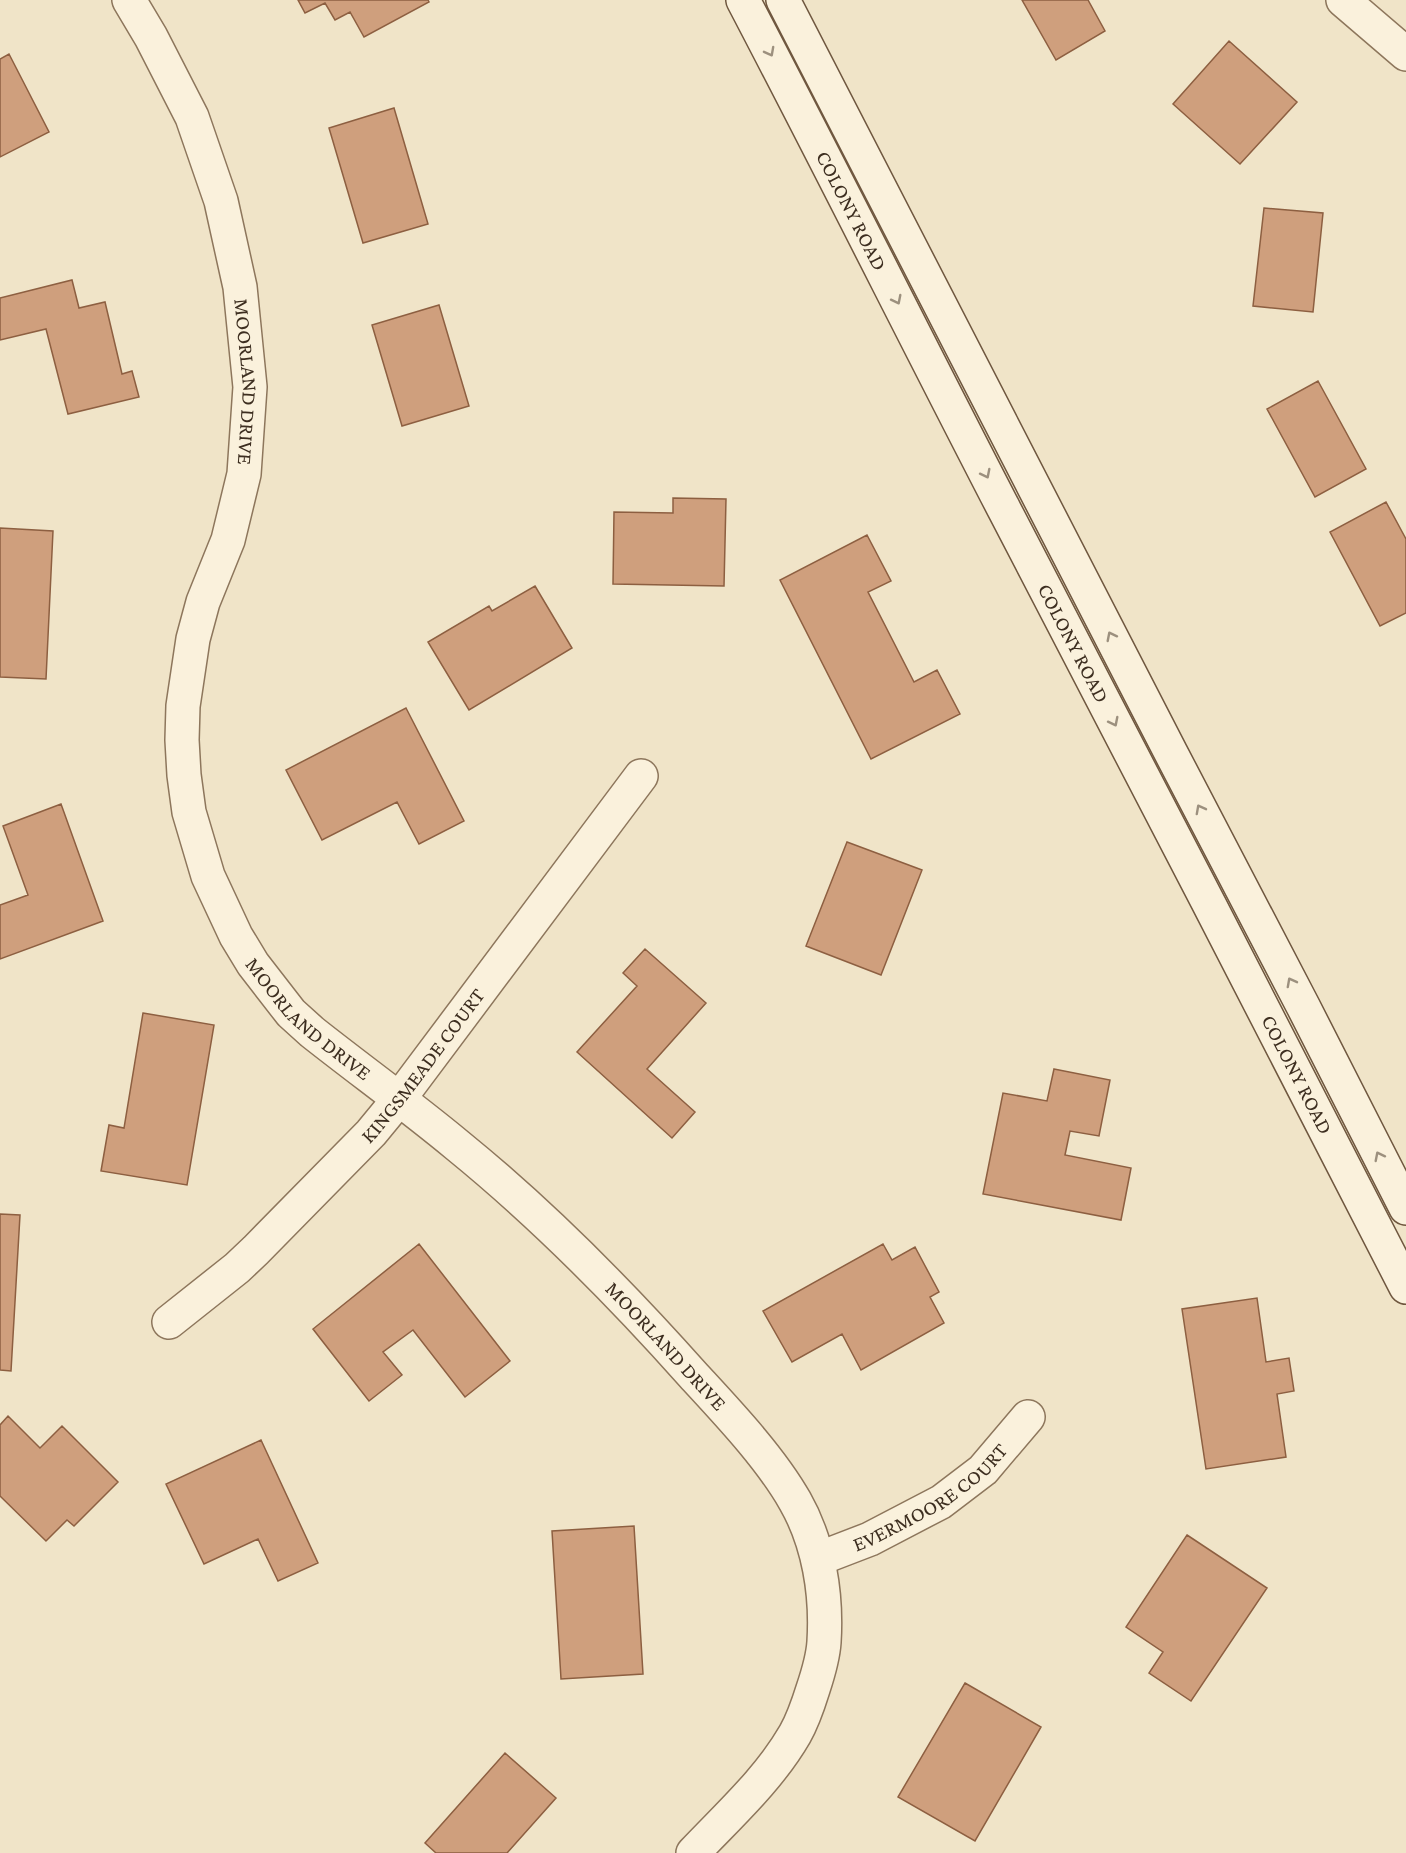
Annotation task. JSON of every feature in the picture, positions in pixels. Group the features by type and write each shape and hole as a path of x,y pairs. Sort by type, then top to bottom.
{"street":[{"name":"MOORLAND DRIVE","path":"129,0 151,37 192,117 221,201 240,287 250,387 244,474 228,540 203,602 193,639 183,706 184,775 189,812 208,876 236,936 254,964 291,1012 312,1032 458,1145 547,1224 646,1322 734,1420 795,1501 818,1559 824,1594 824,1643 820,1668 805,1713 795,1735 768,1774 693,1853"},
{"name":"COLONY ROAD","path":"743,0 1135,763 1274,1026 1406,1287"},
{"name":"COLONY ROAD","path":"783,0 1406,1208"},
{"path":"1343,0 1406,54"},
{"name":"KINGSMEADE COURT","path":"169,1322 256,1251 371,1133 399,1099 641,776"},
{"name":"EVERMOORE COURT","path":"818,1559 870,1539 941,1502 983,1470 1028,1417"}],"building":[{"path":"298,0 428,0 429,2 364,37 350,12 335,20 325,3 305,13"},
{"path":"1022,0 1088,0 1105,31 1056,60"},
{"path":"1229,41 1297,102 1240,164 1173,104"},
{"path":"9,54 49,132 0,157 0,59"},
{"path":"394,108 428,224 363,243 329,128"},
{"path":"1264,208 1323,213 1313,312 1253,306"},
{"path":"72,280 79,308 105,302 122,374 132,371 139,397 68,414 46,329 0,340 0,298"},
{"path":"439,305 469,406 402,426 372,325"},
{"path":"1318,381 1366,469 1315,497 1267,409"},
{"path":"673,498 726,499 724,586 613,584 614,512 673,513"},
{"path":"1386,502 1406,539 1406,613 1380,626 1330,532"},
{"path":"0,528 53,531 46,679 0,677"},
{"path":"867,535 891,581 868,592 914,682 937,670 960,714 871,759 780,580"},
{"path":"535,586 572,648 469,710 428,642 489,606 492,611"},
{"path":"406,708 464,821 419,844 397,802 322,840 286,770"},
{"path":"61,804 103,921 0,959 0,905 28,895 3,826"},
{"path":"847,842 922,870 881,975 806,946"},
{"path":"645,949 706,1003 647,1069 695,1112 672,1138 577,1052 637,986 623,973"},
{"path":"143,1013 214,1025 187,1185 101,1171 109,1125 124,1128"},
{"path":"1054,1069 1110,1080 1099,1136 1070,1131 1065,1155 1131,1168 1121,1220 983,1194 1003,1093 1047,1101"},
{"path":"0,1214 20,1215 11,1371 0,1370"},
{"path":"419,1244 510,1361 465,1397 413,1330 383,1352 402,1375 369,1401 313,1329"},
{"path":"883,1244 892,1260 915,1247 939,1292 930,1297 944,1323 861,1370 842,1334 792,1362 763,1311"},
{"path":"1257,1298 1266,1362 1289,1358 1294,1391 1277,1394 1286,1457 1206,1469 1182,1309"},
{"path":"8,1416 40,1448 62,1426 118,1482 74,1526 67,1520 46,1541 0,1496 0,1425"},
{"path":"261,1440 318,1563 278,1581 258,1539 204,1564 166,1484"},
{"path":"634,1526 643,1674 561,1679 552,1531"},
{"path":"1187,1535 1267,1588 1191,1701 1149,1673 1163,1652 1126,1627"},
{"path":"965,1683 1041,1727 975,1841 898,1797"},
{"path":"505,1753 556,1798 507,1853 436,1853 425,1843"}]}
